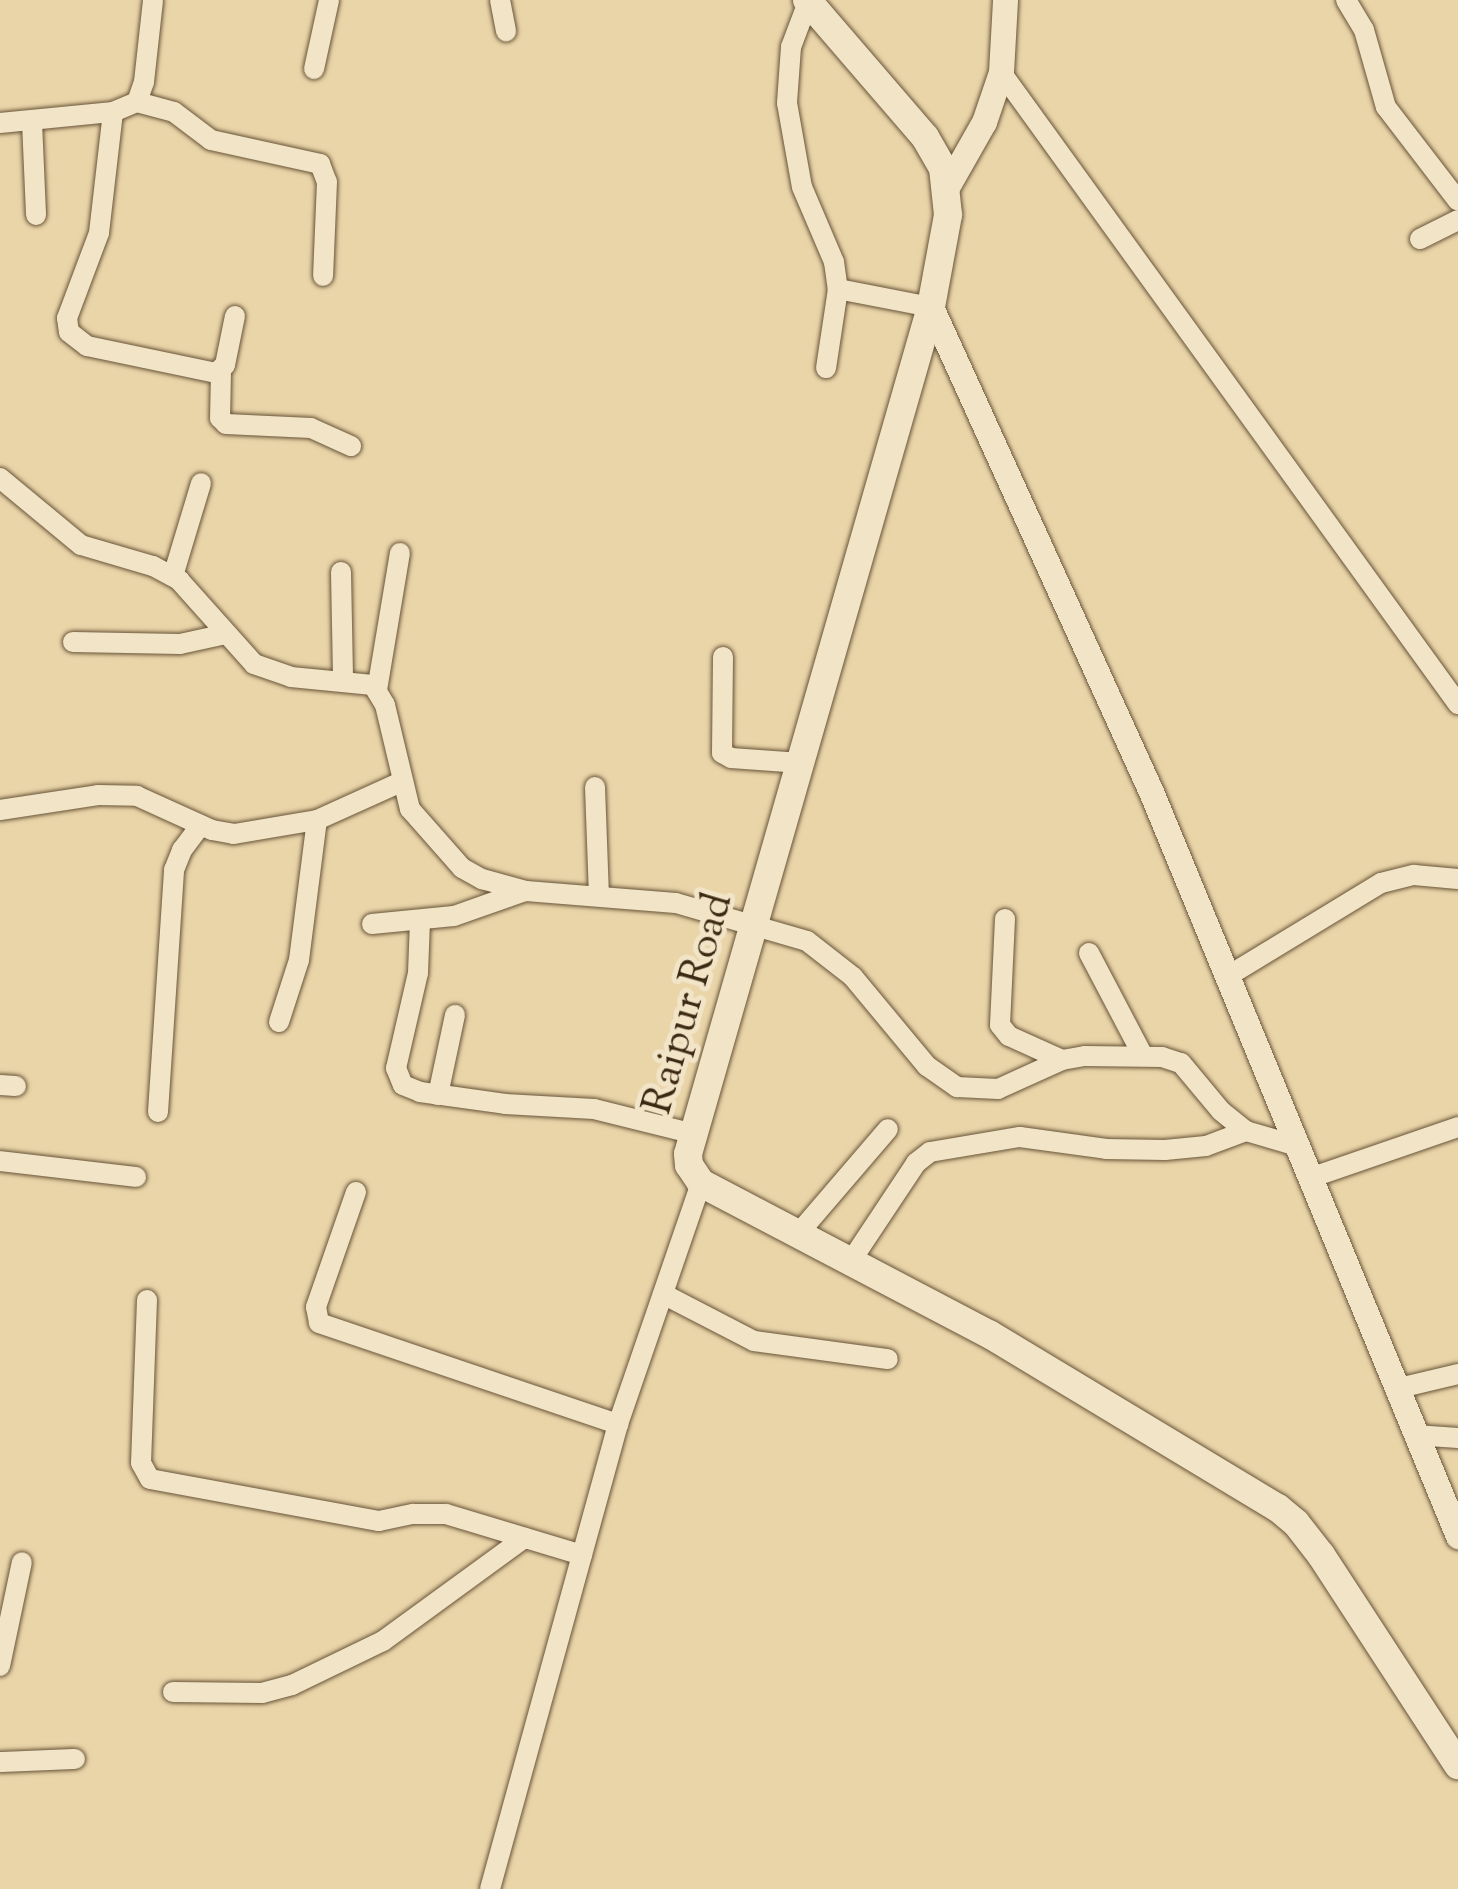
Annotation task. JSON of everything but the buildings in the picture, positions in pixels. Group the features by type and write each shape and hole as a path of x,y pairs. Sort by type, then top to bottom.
{"main road":[{"name":"Raipur Road","path":"701,1183 688,1166 694,1134 931,307 944,250 948,187 925,137 807,1"},
{"path":"701,1183 1105,1401 1255,1491 1296,1522 1458,1765"}],"street":[{"path":"137,102 144,82 152,0"},
{"path":"314,69 329,0"},
{"path":"500,0 506,32"},
{"path":"948,187 984,122 1001,72 1005,0"},
{"path":"1346,0 1364,30 1386,106 1458,202"},
{"path":"807,1 791,47 786,103 802,187 828,242 838,290 826,368"},
{"path":"1001,72 1458,704"},
{"path":"0,123 113,112 137,102 174,112 212,140 320,164 327,182 323,276"},
{"path":"113,112 100,232 71,304 67,328 74,339 87,346 221,372"},
{"path":"32,122 36,215"},
{"path":"1420,239 1458,220"},
{"path":"838,290 931,307 1152,794 1458,1536"},
{"path":"235,316 221,372 220,418 226,424 311,428 351,446"},
{"path":"0,478 80,546 173,576 244,655 267,671 368,683 377,690 385,705 400,782 415,818 462,868 482,880 526,891 676,903 807,941 833,958 926,1066 958,1086 998,1089 1062,1060 1143,1056 1181,1064 1221,1111 1246,1130 1297,1146"},
{"path":"173,576 201,483"},
{"path":"377,690 400,552"},
{"path":"341,572 343,680"},
{"path":"73,642 180,644 226,634"},
{"path":"723,656 722,753 730,758 802,763"},
{"path":"0,810 119,795 156,801 201,825 234,834 316,820 400,782"},
{"path":"595,788 598,896"},
{"path":"279,1022 298,960 316,820"},
{"path":"158,1112 174,870 182,850 201,825"},
{"path":"1228,976 1381,883 1414,875 1458,880"},
{"path":"372,924 454,916 526,891"},
{"path":"1005,918 1000,1024 1008,1036 1062,1060"},
{"path":"420,921 418,972 396,1068 403,1085 438,1095 594,1109 694,1134"},
{"path":"1089,953 1143,1056"},
{"path":"438,1095 455,1014"},
{"path":"1310,1178 1458,1127"},
{"path":"798,1234 888,1128"},
{"path":"850,1262 916,1164 930,1152 1020,1137 1106,1149 1166,1150 1206,1146 1246,1130"},
{"path":"0,1161 136,1176"},
{"path":"490,1889 618,1424 701,1183"},
{"path":"356,1192 316,1306 319,1322 618,1424"},
{"path":"662,1294 754,1341 888,1358"},
{"path":"147,1300 141,1463 150,1479 379,1522 413,1514 446,1514 582,1555"},
{"path":"1395,1389 1458,1374"},
{"path":"1415,1435 1458,1438"},
{"path":"173,1692 262,1693 292,1685 383,1641 524,1538"},
{"path":"0,1666 22,1562"},
{"path":"2,1755 75,1759"}]}
